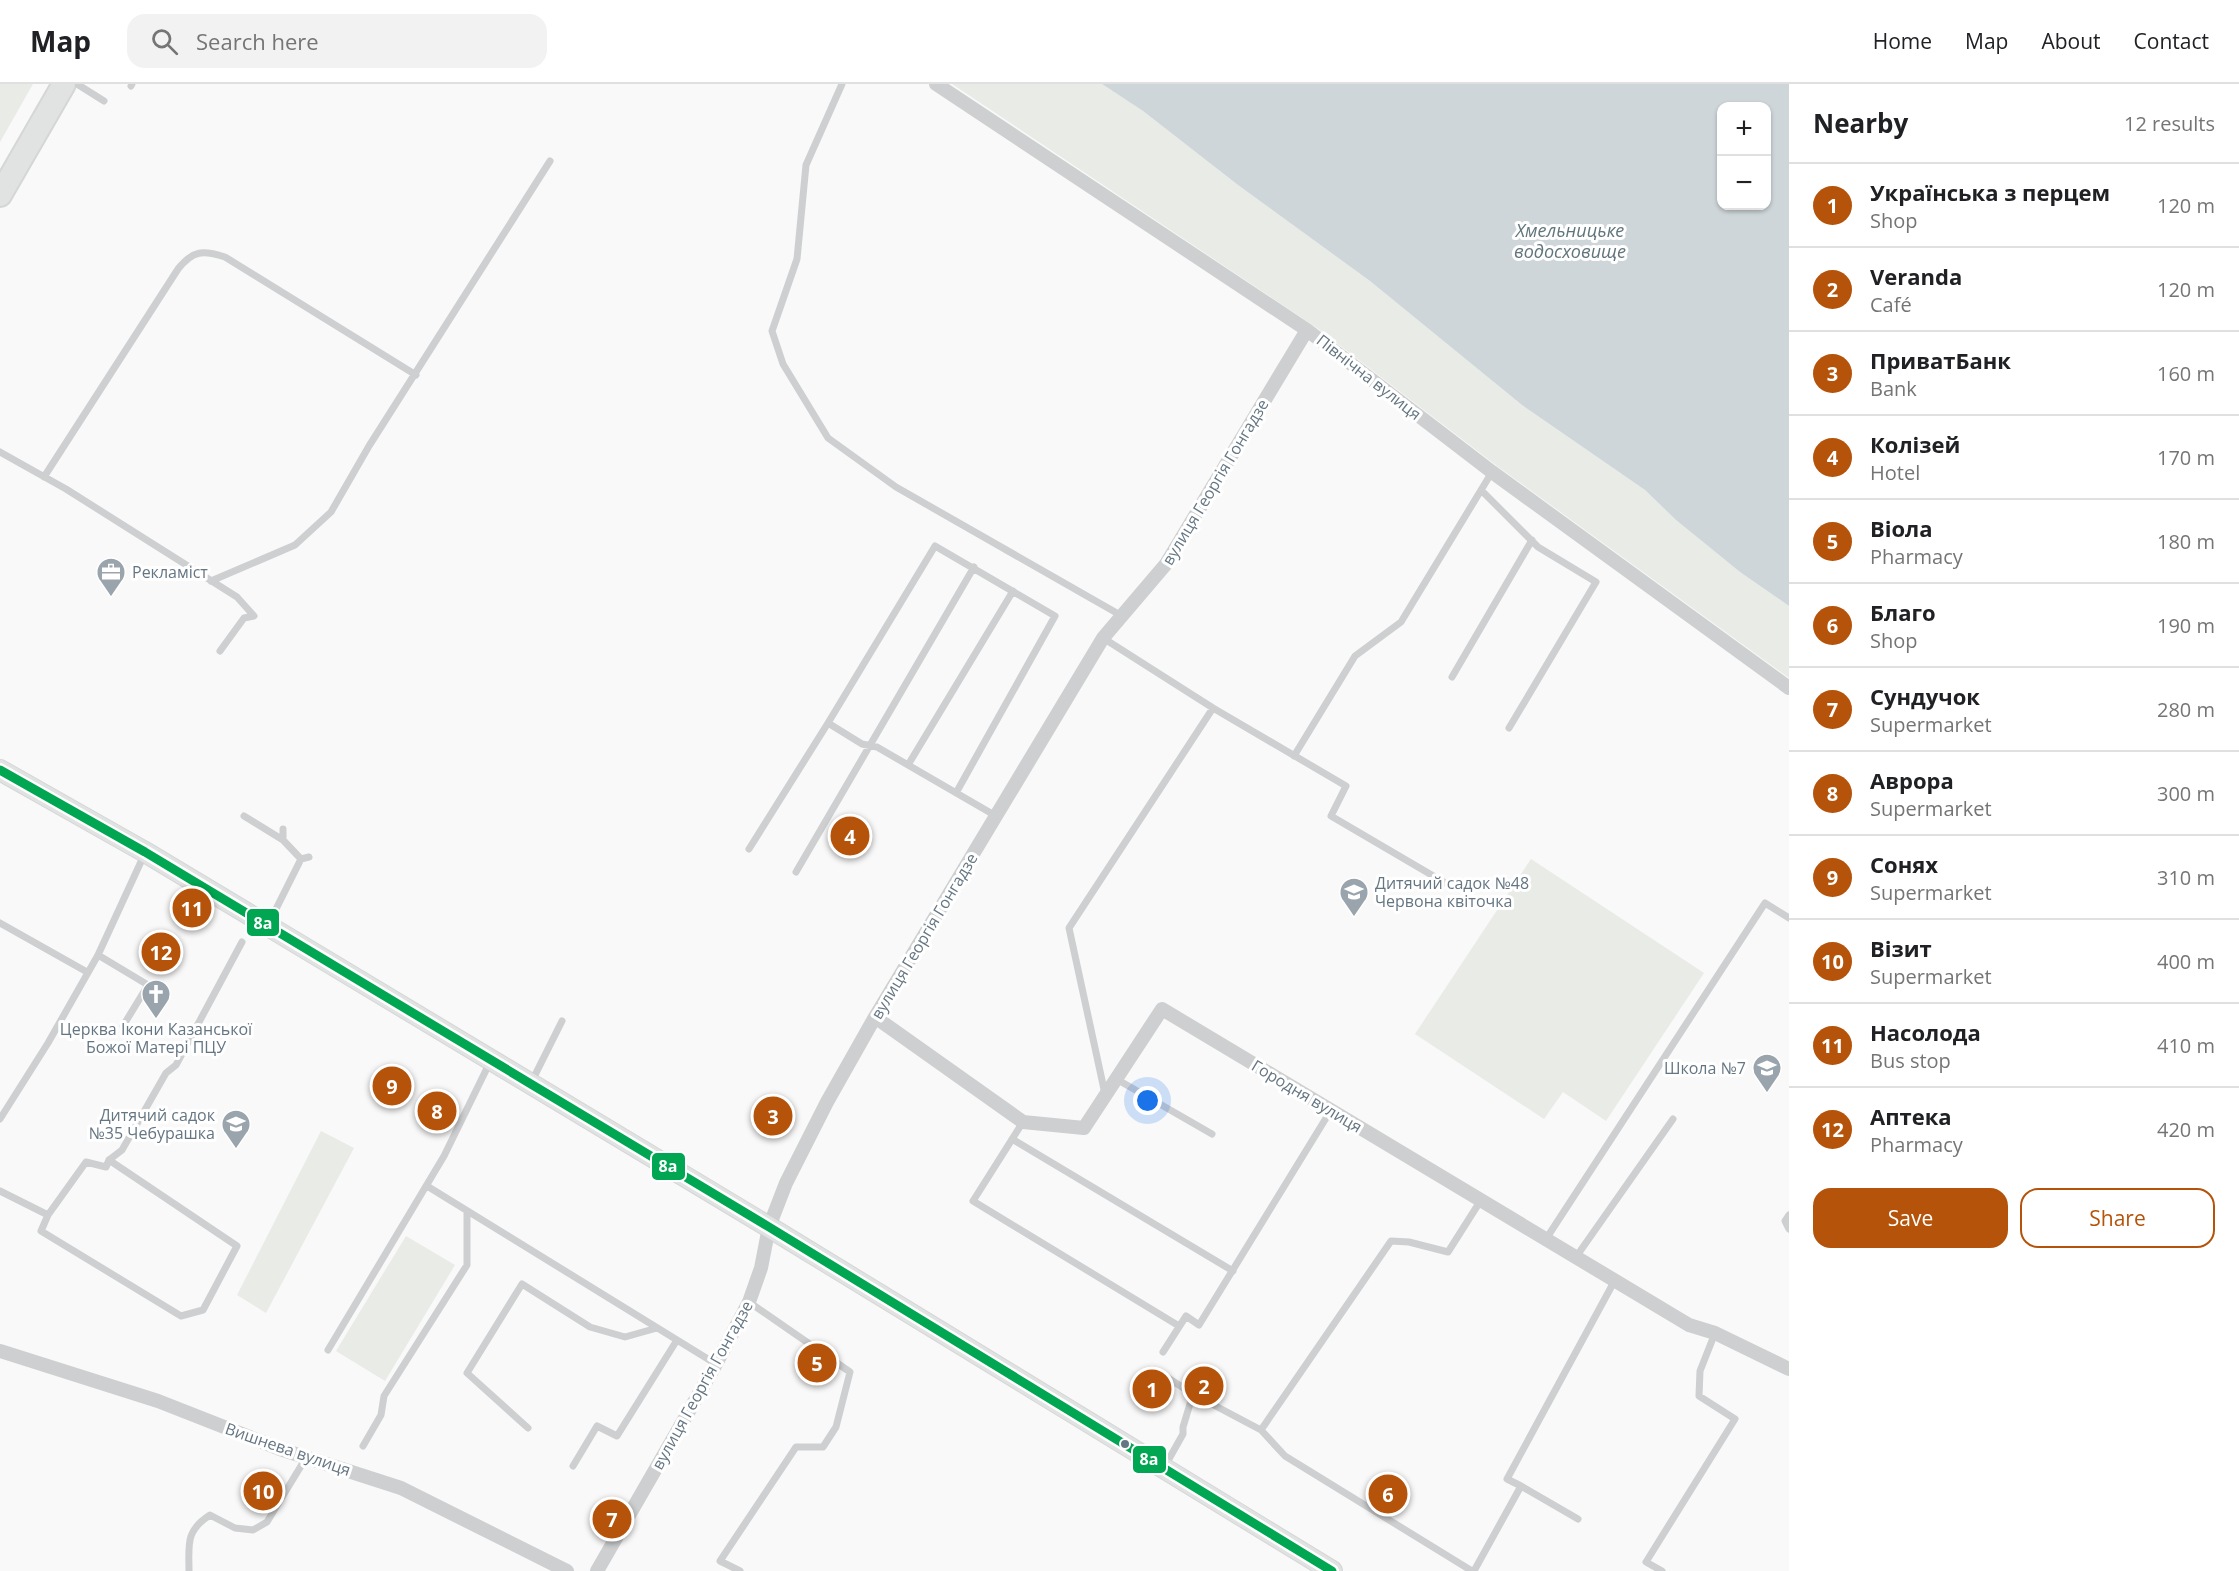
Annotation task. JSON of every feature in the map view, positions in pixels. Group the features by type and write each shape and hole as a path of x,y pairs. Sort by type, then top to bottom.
{"main road":[{"path":"0,195 64,84"},
{"path":"0,770 145,852 770,1227 1332,1571"}],"street":[{"name":"Північна вулиця","path":"936,84 1307,330 1492,472 1789,688"},
{"name":"вулиця Георгія Гонгадзе","path":"597,1571 716,1364 748,1302 761,1268 770,1227 786,1183 826,1102 1104,638 1166,564 1307,330"},
{"name":"Городня вулиця","path":"875,1017 1023,1122 1084,1128 1118,1080 1162,1009 1689,1325 1715,1333 1789,1368"},
{"name":"Вишнева вулиця","path":"0,1351 158,1401 280,1449 401,1488 565,1571"}],"lane":[{"path":"77,84 104,101"},
{"path":"842,84 806,165 797,259 772,331 783,364 828,438 896,487 1122,616"},
{"path":"211,581 294,545 331,512 550,161"},
{"path":"44,477 178,269 188,256 202,252 225,257 416,375"},
{"path":"0,452 237,597 254,616 244,618 220,651"},
{"path":"1294,756 1355,656 1401,622 1492,472"},
{"path":"1481,490 1538,546 1596,582 1509,728"},
{"path":"1452,677 1532,540"},
{"path":"748,849 828,723 935,546 1055,616 956,793"},
{"path":"796,872 974,567"},
{"path":"908,765 1013,591"},
{"path":"1104,638 1213,708 1346,786 1331,816 1447,884"},
{"path":"1106,1097 1069,928 1213,708"},
{"path":"828,723 862,744 877,747 996,816"},
{"path":"244,816 283,840 305,858 268,926"},
{"path":"283,829 283,840"},
{"path":"0,1119 48,1043 98,955 145,852"},
{"path":"1546,1239 1765,903 1789,918"},
{"path":"0,923 87,972"},
{"path":"109,1160 237,1246 202,1310 181,1316 41,1231 48,1215 86,1162 106,1167 109,1160 122,1150 166,1073 176,1065 242,942"},
{"path":"98,955 148,985 123,1026"},
{"path":"531,1084 562,1021"},
{"path":"328,1350 444,1156 491,1060"},
{"path":"1118,1080 1212,1134"},
{"path":"1163,1352 1186,1316 1199,1325 1331,1110"},
{"path":"1576,1257 1673,1119"},
{"path":"1023,1122 973,1201 1179,1326"},
{"path":"1012,1139 1233,1271"},
{"path":"427,1186 716,1364"},
{"path":"0,1191 48,1215"},
{"path":"1261,1431 1391,1241 1409,1242 1449,1252 1481,1200"},
{"path":"363,1446 381,1415 384,1396 467,1265 467,1211"},
{"path":"1789,1215 1785,1221 1789,1229"},
{"path":"1578,1519 1507,1479 1615,1280"},
{"path":"528,1428 467,1373 522,1284 590,1327 625,1337 657,1329"},
{"path":"740,1571 720,1561 796,1446 823,1446 836,1427 850,1372 748,1302"},
{"path":"1662,1571 1646,1562 1735,1419 1699,1396 1700,1371 1715,1333"},
{"path":"573,1466 597,1426 617,1436 677,1340"},
{"path":"1168,1378 1261,1431 1285,1456 1473,1571 1521,1486"},
{"path":"1164,1468 1183,1434 1193,1394"},
{"path":"189,1571 190,1536 201,1521 210,1515 235,1528 253,1530 267,1522 307,1456"}],"shaded area":[{"path":"0,84 33,84 0,142"},
{"path":"952,84 1102,84 1143,111 1238,185 1370,281 1522,405 1645,490 1676,520 1740,572 1789,606 1789,678 1497,466 1317,328"},
{"path":"1531,859 1704,973 1606,1121 1563,1092 1544,1119 1415,1034"},
{"path":"321,1131 354,1148 266,1313 237,1295"},
{"path":"406,1236 455,1265 385,1381 336,1351"}],"water":[{"name":"Хмельницьке водосховище","path":"1102,84 1789,84 1789,606 1740,572 1676,520 1645,490 1522,405 1370,281 1238,185 1143,111"}],"transit line":[{"name":"8а","path":"0,770 145,852 769,1227 1332,1571"}],"place":[{"name":"Рекламіст","path":"111,598"},
{"name":"Колізей","path":"850,836"},
{"name":"Насолода","path":"192,908"},
{"name":"Дитячий садок №48 Червона квіточка","path":"1354,918"},
{"name":"Аптека","path":"161,952"},
{"name":"Церква Ікони Казанської Божої Матері ПЦУ","path":"156,1020"},
{"name":"Сонях","path":"392,1086"},
{"name":"Школа №7","path":"1767,1094"},
{"name":"Аврора","path":"437,1111"},
{"name":"ПриватБанк","path":"773,1116"},
{"name":"Дитячий садок №35 Чебурашка","path":"236,1150"},
{"name":"Віола","path":"817,1363"},
{"name":"Veranda","path":"1204,1386"},
{"name":"Українська з перцем","path":"1152,1389"},
{"name":"Візит","path":"263,1491"},
{"name":"Благо","path":"1388,1494"},
{"name":"Сундучок","path":"612,1519"}]}
